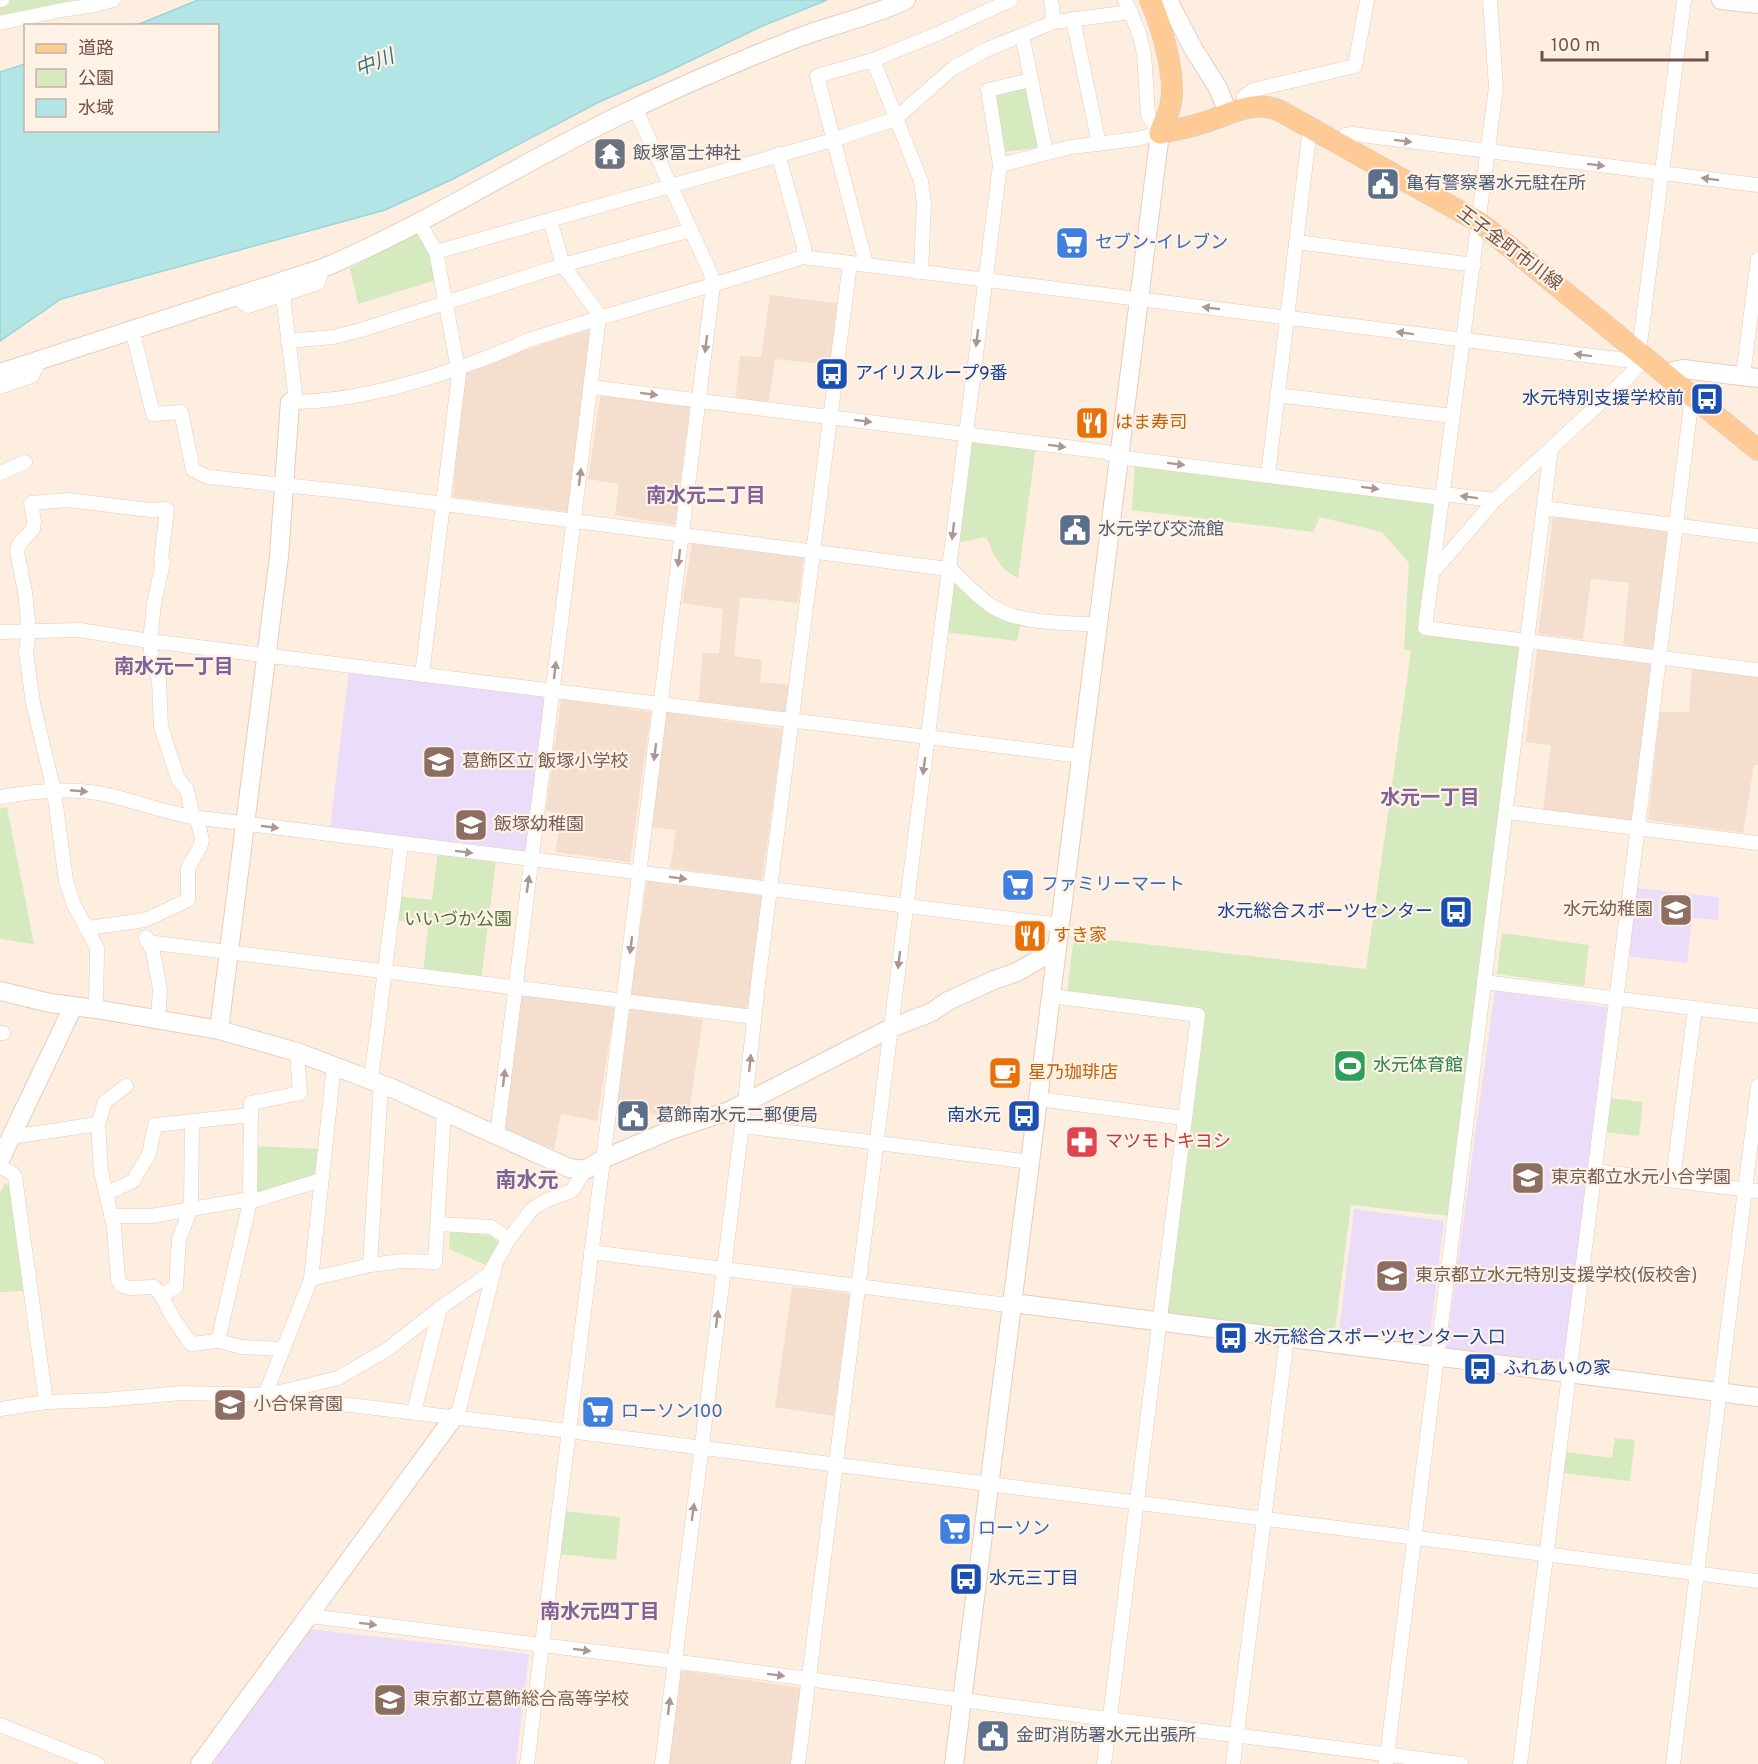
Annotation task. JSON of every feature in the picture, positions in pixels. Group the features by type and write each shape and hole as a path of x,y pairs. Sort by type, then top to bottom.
{"main road":[{"path":"1150,3 1165,42 1170,78 1171,101 1160,133"},
{"name":"王子金町市川線","path":"1160,133 1197,125 1236,111 1269,106 1310,128 1343,140 1479,222 1758,450"}],"street":[{"path":"0,23 113,0"},
{"path":"0,373 323,268 356,254 554,147 635,108 787,42 906,0"},
{"path":"866,264 817,76 873,60 1011,0"},
{"path":"1051,0 1054,22"},
{"path":"436,252 833,140 896,119 953,68 988,49 1054,22 1150,3 1194,50 1236,111 1244,97 1253,90 1355,66 1367,0"},
{"path":"1490,0 1496,87 1425,628 1758,670"},
{"path":"1433,572 1495,500 1627,378 1642,357 1684,0"},
{"path":"1721,0 1758,4"},
{"path":"1073,19 1099,144"},
{"path":"1022,35 1046,153"},
{"path":"873,60 921,181 924,196 921,272"},
{"path":"798,1764 1000,165 988,90 1030,80"},
{"path":"527,1764 713,286 711,274 635,108"},
{"path":"1268,475 1310,128"},
{"path":"954,1764 1160,133 1141,138 1071,147 1000,165"},
{"path":"1343,140 1353,134 1758,185"},
{"path":"778,154 804,247 804,257"},
{"path":"497,1136 600,317 563,265 550,220"},
{"path":"418,222 436,252 459,367 422,675"},
{"path":"288,341 342,335 563,265 691,230"},
{"path":"1296,242 1474,265"},
{"path":"293,402 354,396 385,389 459,367 528,340 600,317 674,294 713,286 804,257 1463,341 1642,357"},
{"path":"1664,374 1683,369 1750,377 1758,259"},
{"path":"662,1764 850,263"},
{"path":"234,296 248,306 283,295 318,283 323,268"},
{"path":"219,1030 279,556 293,402 283,295"},
{"path":"132,329 153,414 181,412 193,470 208,477 285,484 948,568 993,607 1009,615 1026,619 1097,626"},
{"path":"0,387 32,376 39,360"},
{"path":"591,387 1106,452 1118,457 1442,496 1495,500"},
{"path":"1277,395 1452,416"},
{"path":"1520,1764 1692,397"},
{"path":"1386,1759 1551,449"},
{"path":"0,473 25,462"},
{"path":"88,928 145,920 188,900 188,868 202,840 198,822 193,817 188,790 175,771 161,727 159,680 150,652 154,604 163,562 161,560 167,509 150,510 68,501 31,503 33,529 20,544 17,552 25,592 29,631 26,653 32,693 54,791 66,880 74,905 97,948 96,1009"},
{"path":"1544,508 1758,536"},
{"path":"0,633 79,630 552,692 1081,756"},
{"path":"0,797 74,790 103,794 193,817 1060,925"},
{"path":"1506,812 1758,843"},
{"path":"370,1265 376,1082 384,971 401,844"},
{"path":"145,920 147,942 153,952 160,989 158,1021"},
{"path":"147,942 754,1017"},
{"path":"265,1395 338,1378 388,1349 440,1308 489,1274 509,1239 532,1209 547,1200 572,1191 585,1170 603,1159 671,1130 729,1111 891,1028 932,1012 948,1001 981,985 1017,972 1057,949"},
{"path":"1484,982 1758,1016"},
{"path":"0,991 26,999 219,1030 297,1052 376,1082 569,1168 585,1170"},
{"path":"1051,996 1198,1015 1104,1764"},
{"path":"0,1160 73,1007"},
{"path":"1673,1179 1695,1008"},
{"path":"218,1341 250,1200 251,1103 300,1094 297,1052"},
{"path":"265,1395 311,1279 334,1065"},
{"path":"126,1086 105,1102 98,1124 101,1172 111,1216 118,1279 121,1285 129,1288 154,1287 191,1344 218,1341 242,1347 282,1349"},
{"path":"1673,1764 1720,1393 1752,1190 1758,1086"},
{"path":"1038,1099 1184,1118"},
{"path":"311,1279 370,1265 402,1261 435,1262 444,1112"},
{"path":"106,1194 133,1181 149,1154 155,1125 251,1115"},
{"path":"161,1295 176,1287 179,1239 191,1208 192,1122"},
{"path":"11,1137 98,1124"},
{"path":"742,1126 1030,1162"},
{"path":"0,1167 15,1177 46,1402"},
{"path":"1595,1171 1752,1190"},
{"path":"111,1216 151,1216 250,1200 321,1180"},
{"path":"438,1224 491,1227 509,1239"},
{"path":"591,1252 1758,1397"},
{"path":"200,1764 456,1417 496,1262"},
{"path":"414,1412 440,1308"},
{"path":"1233,1764 1287,1338"},
{"path":"0,1409 77,1399 105,1400 181,1393 265,1395 1758,1581"},
{"path":"310,1616 1237,1735 1386,1759 1461,1764"},
{"path":"0,1725 98,1764"}],"shaded area":[{"path":"770,295 841,304 832,365 775,359 768,405 735,401 740,356 761,357"},
{"path":"590,329 569,512 453,497 462,370"},
{"path":"601,392 690,405 675,525 615,515 619,484 588,479"},
{"path":"1553,517 1665,531 1668,535 1655,651 1623,646 1629,583 1591,579 1583,639 1538,634"},
{"path":"692,543 804,556 798,603 740,597 734,656 762,660 760,682 789,685 786,712 782,717 698,706 703,653 719,653 723,609 682,603"},
{"path":"1537,650 1648,662 1652,667 1633,820 1628,822 1543,810 1551,745 1526,742"},
{"path":"1692,666 1758,674 1758,765 1754,765 1743,833 1648,820 1660,712 1689,712"},
{"name":"葛飾区立 飯塚小学校","path":"349,669 549,696 529,853 330,828"},
{"path":"561,698 651,712 630,862 555,852 562,814 546,811"},
{"path":"666,712 783,729 762,880 670,868 676,830 650,827"},
{"path":"647,880 764,896 747,1012 631,995"},
{"path":"1637,888 1719,897 1718,920 1692,918 1687,963 1627,956"},
{"name":"東京都立水元小合学園","path":"1495,990 1607,1007 1566,1358 1561,1362 1446,1348"},
{"path":"520,993 615,1005 597,1121 561,1114 554,1149 502,1131"},
{"path":"630,1009 703,1019 689,1111 673,1117 616,1109"},
{"name":"東京都立水元特別支援学校(仮校舎)","path":"1354,1209 1444,1221 1429,1343 1339,1332"},
{"path":"792,1287 847,1293 850,1296 834,1416 775,1407"},
{"name":"東京都立葛飾総合高等学校","path":"308,1629 529,1654 516,1764 214,1764 224,1746"},
{"path":"679,1670 801,1688 792,1764 668,1764"}],"green space":[{"path":"0,0 74,0 0,15"},
{"path":"1028,85 1041,147 1004,152 995,95"},
{"path":"421,232 434,253 439,279 358,304 350,268"},
{"path":"969,437 1036,446 1018,578 1001,566 986,537 956,543"},
{"path":"1135,463 1428,501 1436,507 1421,632 1518,645 1521,648 1449,1216 1351,1205 1334,1337 1165,1314 1203,1011 1067,993 1074,936 1366,969 1411,651 1404,649 1409,563 1382,532 1320,517 1313,532 1132,510"},
{"path":"951,577 1021,621 1017,641 944,632"},
{"path":"7,807 34,944 0,939 0,808"},
{"name":"いいづか公園","path":"438,852 496,860 481,981 423,974 428,926 396,920 399,896 432,900"},
{"path":"1502,933 1589,945 1584,986 1497,974"},
{"path":"1608,1098 1643,1102 1639,1136 1604,1132"},
{"path":"254,1146 320,1149 318,1173 253,1195"},
{"path":"5,1183 9,1186 25,1291 0,1292 0,1193"},
{"path":"450,1230 491,1236 499,1243 488,1266 449,1249"},
{"path":"1615,1438 1635,1440 1630,1481 1563,1473 1566,1452 1612,1458"},
{"path":"564,1511 620,1517 616,1560 558,1554"}],"water":[{"name":"中川","path":"198,0 827,0 760,27 599,102 453,179 385,210 61,299 0,341 0,72 24,64 24,132 219,132 219,24 139,24"}],"place":[{"name":"飯塚冨士神社","path":"610,154"},
{"name":"亀有警察署水元駐在所","path":"1383,184"},
{"name":"セブン-イレブン","path":"1072,243"},
{"name":"アイリスループ9番","path":"832,374"},
{"name":"水元特別支援学校前","path":"1707,399"},
{"name":"はま寿司","path":"1092,423"},
{"name":"水元学び交流館","path":"1075,530"},
{"name":"葛飾区立 飯塚小学校","path":"439,762"},
{"name":"飯塚幼稚園","path":"471,825"},
{"name":"ファミリーマート","path":"1018,885"},
{"name":"水元幼稚園","path":"1676,910"},
{"name":"水元総合スポーツセンター","path":"1456,912"},
{"name":"すき家","path":"1030,936"},
{"name":"水元体育館","path":"1350,1066"},
{"name":"星乃珈琲店","path":"1005,1073"},
{"name":"葛飾南水元二郵便局","path":"633,1116"},
{"name":"南水元","path":"1024,1116"},
{"name":"マツモトキヨシ","path":"1082,1142"},
{"name":"東京都立水元小合学園","path":"1528,1178"},
{"name":"東京都立水元特別支援学校(仮校舎)","path":"1392,1276"},
{"name":"水元総合スポーツセンター入口","path":"1231,1338"},
{"name":"ふれあいの家","path":"1480,1369"},
{"name":"小合保育園","path":"230,1405"},
{"name":"ローソン100","path":"598,1412"},
{"name":"ローソン","path":"955,1529"},
{"name":"水元三丁目","path":"966,1579"},
{"name":"東京都立葛飾総合高等学校","path":"390,1700"},
{"name":"金町消防署水元出張所","path":"993,1736"}],"district":[{"name":"南水元二丁目","path":"706,497"},
{"name":"南水元一丁目","path":"174,668"},
{"name":"水元一丁目","path":"1430,799"},
{"name":"南水元","path":"527,1181"},
{"name":"南水元四丁目","path":"600,1613"}]}
